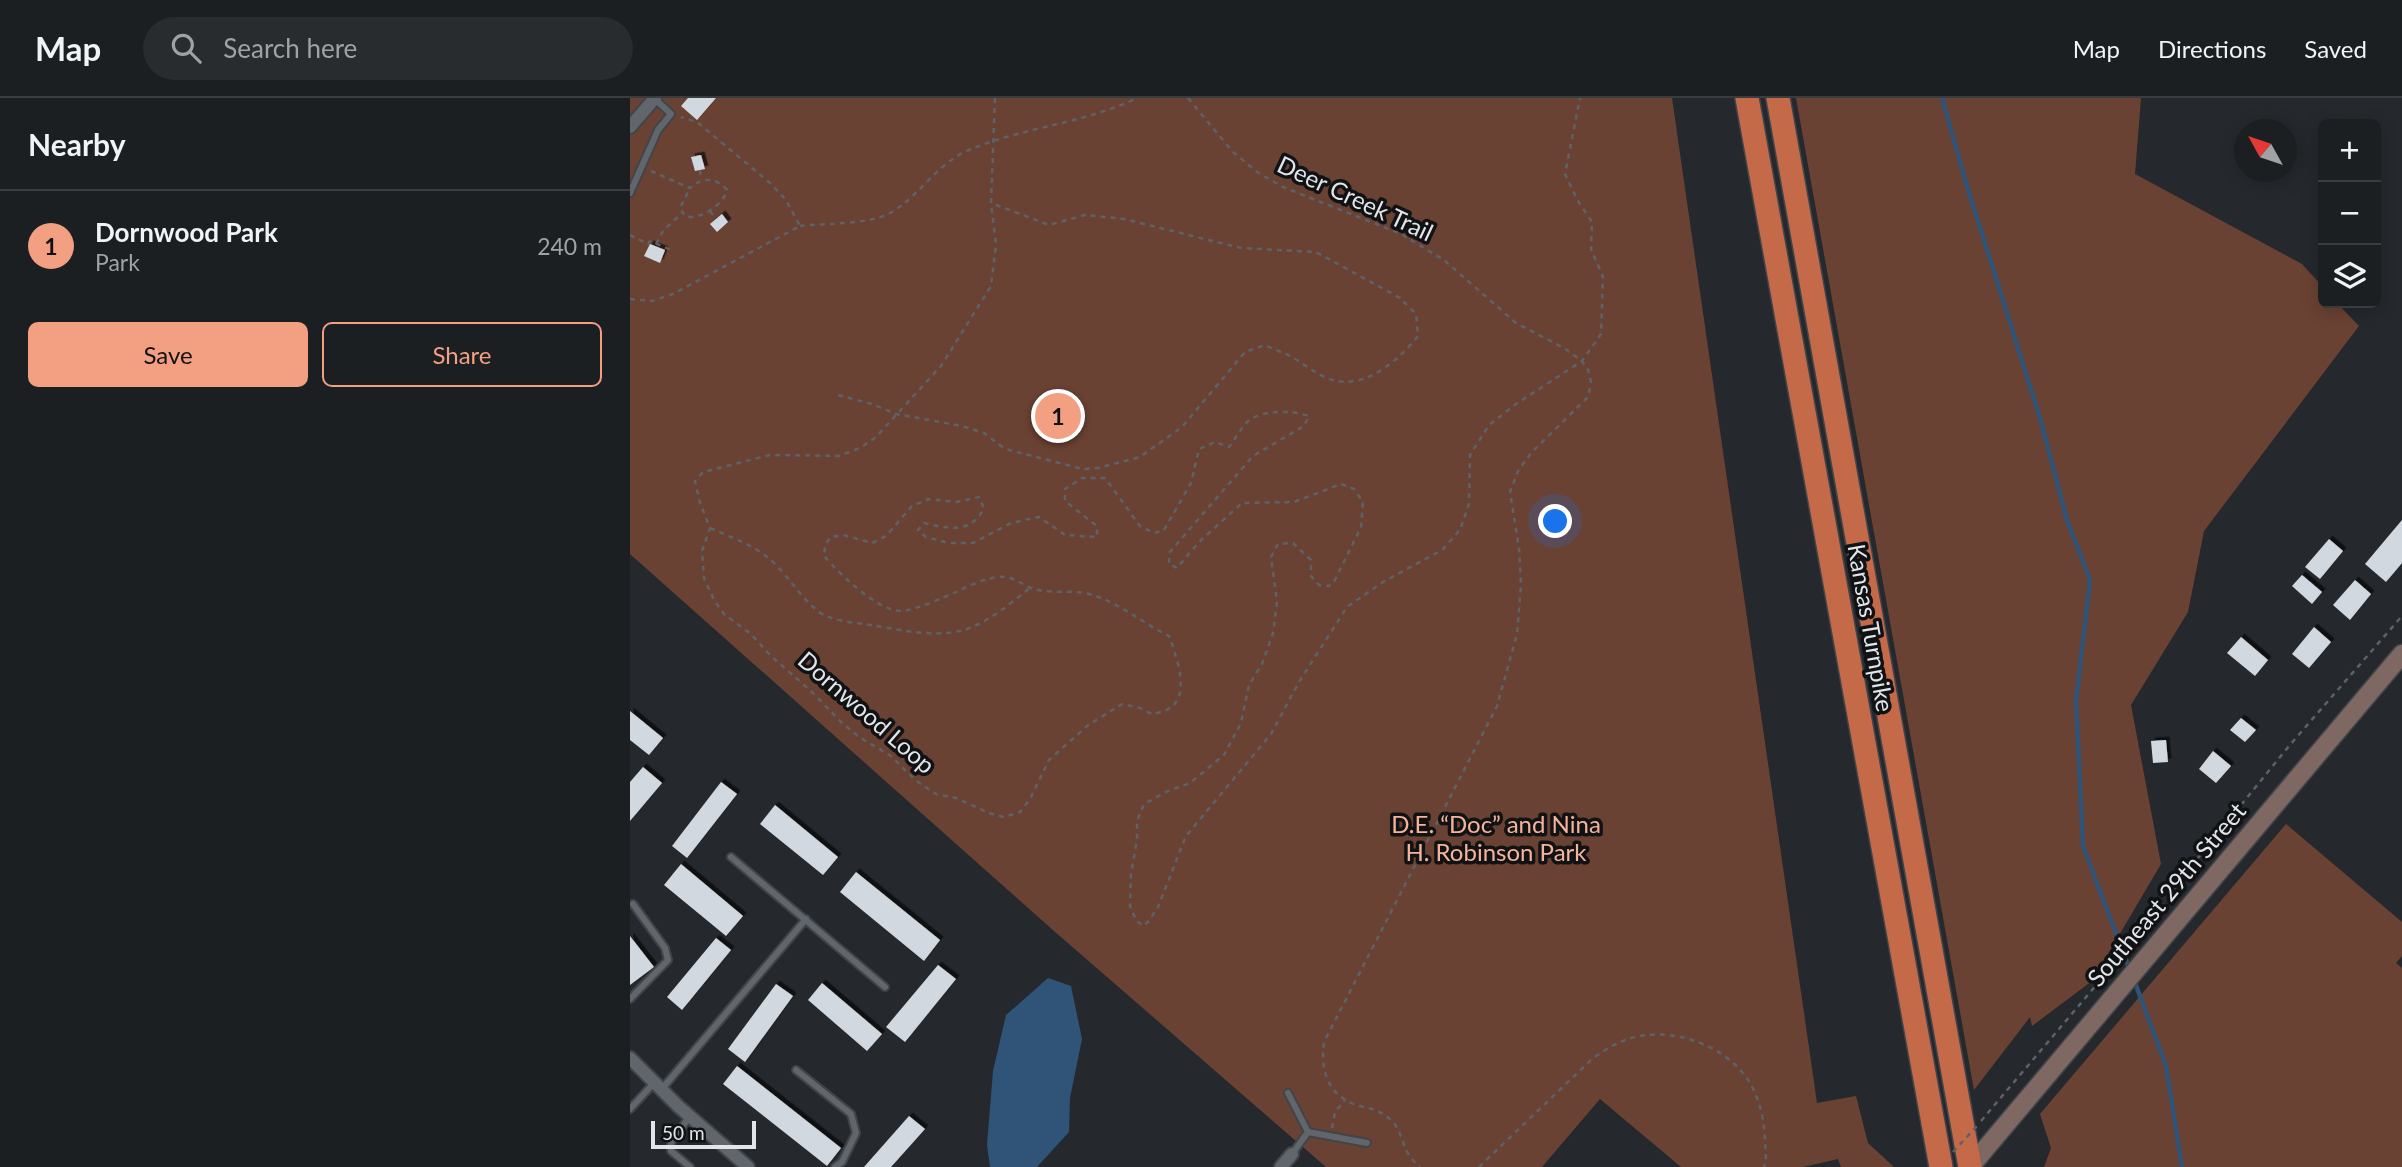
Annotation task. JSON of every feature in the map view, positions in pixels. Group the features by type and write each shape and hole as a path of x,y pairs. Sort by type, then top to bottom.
{"highway":[{"name":"Kansas Turnpike","path":"1747,98 1959,1163"},
{"name":"Kansas Turnpike","path":"1778,98 1959,1163"}],"main road":[{"name":"Southeast 29th Street","path":"1959,1163 2012,1118 2402,654"}],"street":[{"path":"630,127 655,98"},
{"path":"630,1058 690,1117 748,1167"},
{"path":"1281,1167 1292,1154"}],"lane":[{"path":"630,193 658,130 671,114 655,98"},
{"path":"731,857 885,987"},
{"path":"630,999 668,960 665,948 633,904"},
{"path":"630,1109 658,1087 806,919"},
{"path":"796,1070 851,1114 856,1133 842,1162 835,1167"},
{"path":"1288,1093 1308,1132"},
{"path":"690,1117 671,1143 671,1151 690,1167"},
{"path":"1308,1132 1367,1143"},
{"path":"1292,1154 1308,1132"}],"path":[{"path":"995,98 991,203 996,245 991,286 941,366 875,438 860,448 839,456 770,455 703,472 695,481 710,528 748,544 775,564 800,595 822,614 900,630 947,634 976,625 999,612 1030,588"},
{"path":"630,299 652,301 673,294 800,226 865,220 887,215 905,203 943,167 965,151 993,141 1096,115 1137,98"},
{"name":"Deer Creek Trail","path":"1188,98 1232,151 1257,172 1283,187 1401,234 1444,260 1516,323 1564,348 1582,361"},
{"name":"Dornwood Loop","path":"710,528 702,551 705,578 723,614 751,634 840,721 859,737 891,756 919,784 936,794 956,798 1004,817 1020,812 1030,799 1049,760 1087,726 1122,704 1140,708 1152,715 1169,709 1174,704 1181,686 1180,662 1169,636 1130,612 1096,596 1030,588 1008,577 970,584 956,592 904,611 891,609 860,590 824,556 825,545 831,537 843,535 872,543 886,536 912,506 929,499 956,502 979,497 984,508 978,519 968,527 944,528 924,523 918,530 926,537 949,543 973,543 1011,523 1039,517 1065,535 1097,537 1097,526 1065,500 1065,489 1082,478 1105,478 1140,526 1154,533 1164,530 1191,483 1199,450 1215,442 1230,447 1247,422 1273,412 1297,412 1309,416 1304,426 1253,456 1169,553 1168,564 1177,568 1199,542 1242,503 1294,502 1341,484 1354,489 1363,502 1361,527 1335,580 1329,586 1319,585 1311,576 1311,560 1293,544 1278,544 1271,557 1278,602 1273,633 1262,664 1249,685 1241,723 1224,755 1190,783 1144,804 1137,821 1138,840 1131,874 1130,906 1136,920 1143,926 1149,922 1158,907 1186,836 1271,734 1298,682 1347,607 1383,582 1441,550 1460,530 1469,503 1470,455 1489,425 1582,361 1601,334 1603,277 1591,249 1592,222 1564,174 1580,98"},
{"path":"671,114 697,122 770,183 786,200 800,226"},
{"path":"642,167 690,188"},
{"path":"700,170 701,180"},
{"path":"656,244 663,231 682,213 682,201 690,188 701,180 711,179 722,183 727,190 726,197 710,211 691,218 682,213"},
{"path":"838,395 896,414 962,426 984,433 1005,449 1083,469 1098,468 1140,457 1182,427 1245,352 1265,345 1290,356 1328,379 1354,382 1387,367 1404,353 1418,336 1416,314 1400,298 1316,252 1241,248 1124,219 1085,215 1049,225 991,203"},
{"path":"710,211 716,219"},
{"path":"630,235 648,244 649,241 671,250"},
{"path":"1420,1167 1409,1156 1396,1124 1374,1108 1345,1100 1329,1082 1321,1062 1324,1041 1497,706 1517,634 1521,584 1519,548 1510,492 1518,471 1532,452 1588,397 1591,382 1582,361"},
{"path":"1959,1163 1977,1126 2170,898 2176,885 2289,746 2402,616"},
{"path":"1479,1167 1592,1059 1626,1040 1647,1035 1675,1036 1708,1045 1735,1065 1754,1090 1765,1121 1764,1167"},
{"path":"1331,1136 1335,1112 1345,1100"}],"green space":[{"name":"D.E. “Doc” and Nina H. Robinson Park","path":"630,98 1672,98 1817,1103 1856,1096 1868,1143 1894,1167 1841,1167 1838,1159 1803,1167 1681,1167 1600,1099 1542,1167 1326,1167 1054,931 630,554"},
{"path":"1796,98 2141,98 2135,174 2302,264 2318,282 2318,308 2342,308 2359,326 2204,531 2188,612 2131,705 2161,864 2092,981 2032,1026 2030,1017 1974,1090"},
{"path":"2286,824 2402,922 2402,956 2396,963 2402,968 2402,1167 2044,1167 2051,1148 2040,1114"}],"water":[{"path":"1048,978 1071,986 1082,1039 1070,1098 1069,1132 1037,1167 990,1167 987,1145 993,1071 1006,1015"}],"building":[{"path":"688,98 716,98 697,120 681,106"},
{"path":"701,155 705,169 695,171 691,157"},
{"path":"722,214 728,222 717,232 710,224"},
{"path":"650,244 665,250 660,263 644,256"},
{"path":"2402,520 2402,563 2386,582 2365,564"},
{"path":"2329,539 2343,551 2320,579 2305,567"},
{"path":"2302,575 2322,592 2312,604 2292,586"},
{"path":"2355,580 2371,594 2350,620 2333,605"},
{"path":"2314,627 2331,642 2309,668 2292,654"},
{"path":"2241,637 2268,660 2255,676 2227,653"},
{"path":"630,711 663,738 649,755 630,740"},
{"path":"2241,718 2256,730 2245,742 2230,730"},
{"path":"2166,740 2168,762 2153,763 2151,741"},
{"path":"2213,751 2231,766 2216,783 2199,769"},
{"path":"643,767 662,783 630,821 630,782"},
{"path":"721,782 737,794 687,858 672,846"},
{"path":"775,805 838,857 823,875 760,824"},
{"path":"681,864 743,916 726,936 664,885"},
{"path":"856,872 940,940 924,961 840,892"},
{"path":"630,936 654,967 630,985"},
{"path":"716,938 731,950 682,1010 667,997"},
{"path":"938,965 956,979 905,1042 886,1027"},
{"path":"822,983 882,1034 867,1051 808,1000"},
{"path":"776,984 793,996 745,1062 728,1049"},
{"path":"737,1066 841,1148 827,1166 723,1084"},
{"path":"909,1116 925,1129 891,1167 864,1167"}],"waterway":[{"path":"1942,98 2040,418 2067,520 2090,580 2076,701 2083,846 2129,968"},
{"path":"2134,980 2166,1066 2182,1167"}],"place":[{"name":"Dornwood Park","path":"1058,416"}]}
